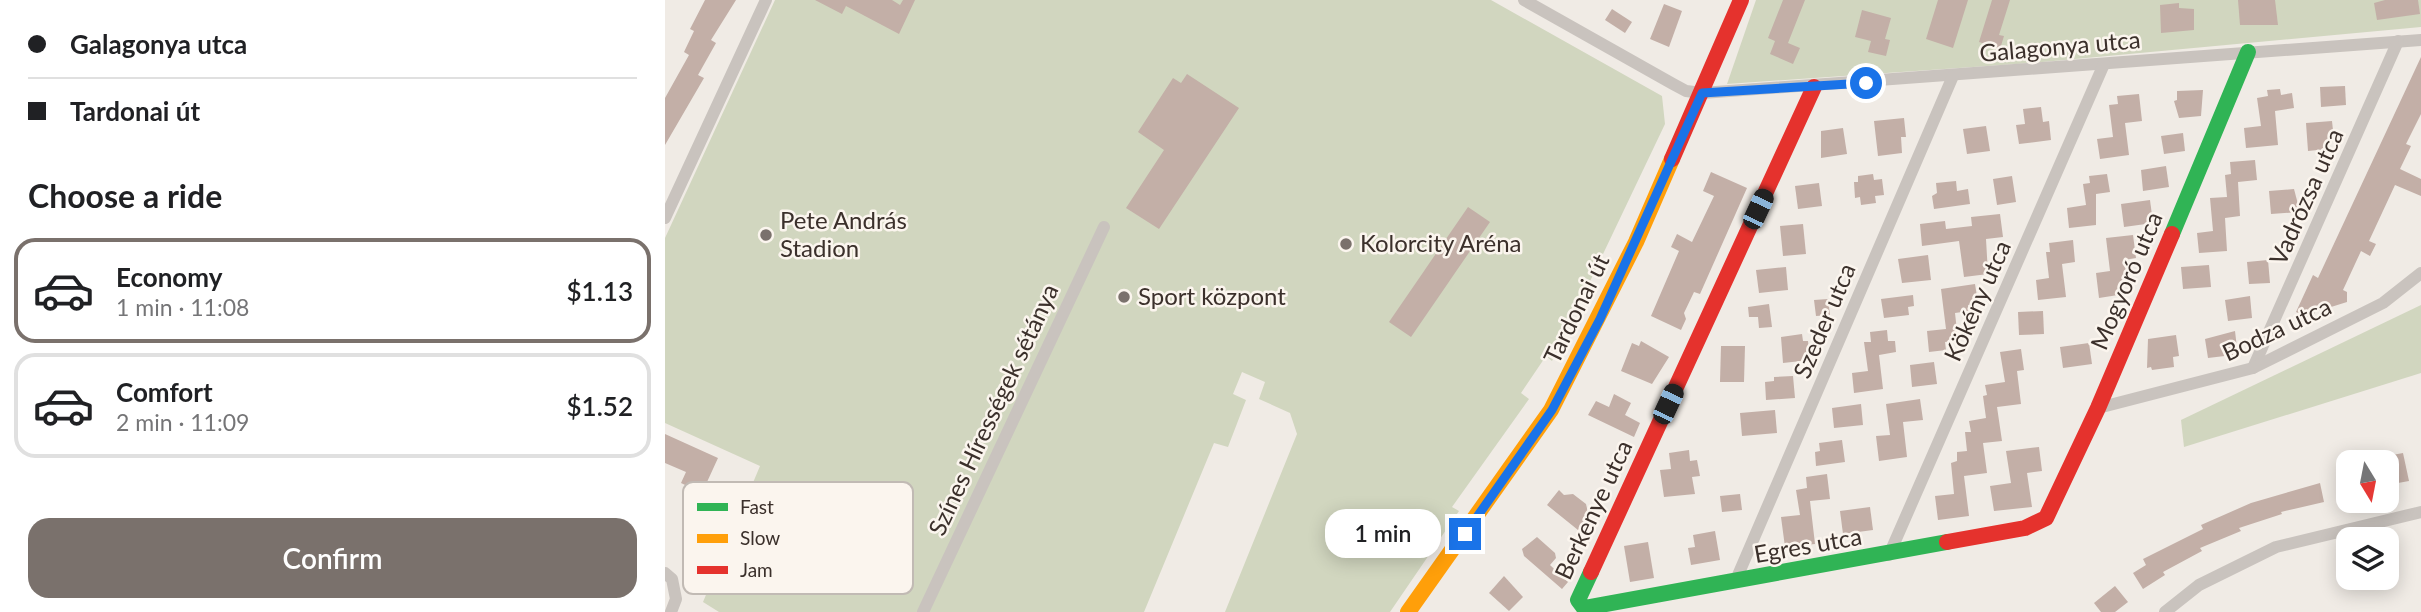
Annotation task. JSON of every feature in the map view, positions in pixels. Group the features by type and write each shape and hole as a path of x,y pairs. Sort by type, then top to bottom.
{"street":[{"path":"665,218 766,0"},
{"path":"1524,0 1685,91 1702,93"},
{"name":"Tardonai út","path":"1408,612 1552,410 1600,319 1741,0"},
{"name":"Galagonya utca","path":"1702,93 2421,40"},
{"name":"Vadrózsa utca","path":"2253,368 2397,41"},
{"name":"Mogyoró utca","path":"2039,523 2046,518 2098,408 2248,52"},
{"name":"Kökény utca","path":"1889,555 2104,64"},
{"name":"Szeder utca","path":"1735,582 1953,76"},
{"name":"Berkenye utca","path":"1584,608 1577,600 1814,86"},
{"name":"Színes Hírességek sétánya","path":"923,612 1104,227"},
{"name":"Bodza utca","path":"2098,408 2253,368 2383,303 2421,273"},
{"path":"2165,612 2199,585 2276,547 2421,512"},
{"name":"Egres utca","path":"1584,608 1889,555 2039,523"},
{"path":"665,573 672,579 676,599 671,612"}],"green space":[{"name":"Sport központ","path":"775,0 1491,0 1662,96 1665,124 1552,361 1546,356 1521,393 1529,399 1452,507 1459,511 1390,612 1225,612 1297,434 1290,413 1259,399 1265,382 1242,372 1233,394 1246,400 1228,447 1214,443 1144,612 719,612 703,602 706,594 913,594 913,482 753,482 760,466 665,423 665,238"},
{"path":"1756,0 2421,0 2421,27 2031,63 1727,84"},
{"path":"2421,305 2421,373 2184,447 2181,420"}],"building":[{"path":"705,0 736,0 711,40 716,43 698,75 704,78 665,145 665,98 689,55 684,52 694,31 690,29"},
{"path":"815,0 892,0 900,5 903,0 915,0 899,34 846,6 842,14"},
{"path":"1783,0 1805,0 1788,43 1800,48 1793,64 1770,54 1775,41 1768,38"},
{"path":"1938,0 1968,0 1953,48 1926,39"},
{"path":"1992,0 2010,0 1999,35 2004,36 2000,49 1979,42"},
{"path":"2238,0 2275,0 2278,25 2240,25"},
{"path":"2385,0 2418,0 2420,14 2377,20 2374,3"},
{"path":"2179,3 2179,8 2194,9 2194,30 2161,33 2160,5"},
{"path":"1664,4 1682,11 1669,47 1650,39"},
{"path":"1612,9 1632,22 1625,33 1605,20"},
{"path":"1862,10 1891,18 1885,39 1890,40 1886,56 1868,52 1871,41 1855,37"},
{"path":"2421,57 2421,114 2406,144 2411,146 2400,169 2421,179 2421,196 2395,185 2369,241 2376,244 2370,256 2361,251 2343,290 2347,292 2347,302 2315,312 2312,319 2296,312 2313,275 2318,278"},
{"path":"1187,74 1239,108 1159,229 1126,208 1164,150 1138,132 1173,78 1181,83"},
{"path":"2345,86 2346,105 2321,107 2320,87"},
{"path":"2280,89 2281,95 2292,93 2294,108 2275,111 2278,145 2246,148 2244,128 2261,126 2257,98 2268,96 2267,90"},
{"path":"2203,90 2201,116 2179,118 2174,101 2177,100 2177,91"},
{"path":"2139,94 2142,121 2125,123 2129,155 2100,159 2097,139 2113,137 2109,105 2118,104 2117,96"},
{"path":"2041,107 2043,122 2049,121 2051,140 2019,144 2016,125 2025,124 2023,109"},
{"path":"1904,118 1906,137 1901,137 1902,153 1878,156 1874,121"},
{"path":"2332,121 2334,140 2326,141 2327,149 2308,151 2306,123"},
{"path":"1986,126 1990,151 1967,154 1963,129"},
{"path":"1843,128 1847,154 1821,158 1821,131"},
{"path":"2183,133 2185,151 2164,154 2161,136"},
{"path":"2255,160 2257,180 2238,182 2240,216 2225,218 2227,251 2199,253 2197,233 2213,231 2210,198 2227,197 2225,175 2231,174 2230,162"},
{"path":"2166,166 2169,187 2143,191 2141,170"},
{"path":"1711,172 1747,188 1700,294 1694,292 1684,313 1686,319 1681,330 1651,316 1679,251 1671,247 1677,234 1692,242 1714,196 1703,191"},
{"path":"1873,174 1874,180 1882,179 1884,195 1875,196 1876,203 1861,205 1860,197 1855,198 1854,182 1858,182 1858,176"},
{"path":"2107,174 2110,192 2096,194 2096,225 2069,228 2067,208 2086,205 2083,184 2090,183 2089,176"},
{"path":"2012,176 2016,202 1997,205 1993,179"},
{"path":"1956,181 1957,191 1968,189 1970,204 1934,209 1932,196 1937,193 1936,183"},
{"path":"1819,183 1822,206 1798,209 1795,186"},
{"path":"2294,189 2300,212 2271,214 2269,191"},
{"path":"2150,200 2153,223 2124,227 2121,204"},
{"path":"1468,207 1490,222 1411,337 1389,322"},
{"path":"2000,214 2003,237 1986,239 1988,274 1964,277 1959,241 1922,246 1920,224 1945,221 1946,229 1972,226 1971,217"},
{"path":"1803,224 1806,254 1783,256 1780,226"},
{"path":"2133,235 2136,258 2124,260 2128,285 2121,285 2118,295 2099,298 2096,273 2110,271 2106,238"},
{"path":"2073,240 2075,262 2062,264 2066,297 2038,300 2036,280 2049,278 2046,252 2050,252 2049,243"},
{"path":"1928,255 1931,280 1902,283 1898,259"},
{"path":"2268,260 2270,283 2249,284 2247,262"},
{"path":"2209,265 2211,287 2183,289 2181,267"},
{"path":"1786,267 1788,290 1759,293 1756,270"},
{"path":"1975,284 1978,303 1968,305 1969,311 1955,313 1958,340 1945,342 1946,350 1929,352 1927,331 1946,329 1941,289"},
{"path":"1913,295 1914,306 1908,307 1909,315 1884,318 1881,299"},
{"path":"2250,296 2252,318 2228,321 2225,300"},
{"path":"1828,299 1830,315 1816,316 1814,300"},
{"path":"1769,304 1772,327 1759,328 1758,317 1749,317 1748,307"},
{"path":"2043,311 2044,334 2019,335 2018,312"},
{"path":"1887,330 1888,341 1895,341 1896,352 1879,355 1883,389 1854,393 1852,373 1868,371 1864,342 1871,342 1870,332"},
{"path":"2235,331 2237,348 2232,348 2233,355 2208,358 2205,339"},
{"path":"1802,334 1803,341 1808,341 1810,360 1783,363 1781,337"},
{"path":"2176,335 2179,356 2173,357 2174,367 2152,370 2151,367 2147,368 2148,339"},
{"path":"1641,341 1669,357 1652,384 1621,371 1632,343 1639,346"},
{"path":"2089,343 2092,364 2063,368 2060,347"},
{"path":"1721,346 1745,346 1744,382 1720,382"},
{"path":"2021,349 2024,370 2017,371 2021,404 1997,407 2002,441 1983,443 1987,473 1964,476 1969,516 1938,520 1935,496 1954,494 1951,463 1957,461 1957,452 1967,451 1965,432 1971,432 1969,421 1986,418 1983,396 1987,395 1985,385 2005,382 2000,352"},
{"path":"1934,362 1937,384 1912,387 1910,365"},
{"path":"1793,376 1795,398 1766,400 1765,382 1774,381 1774,377"},
{"path":"1614,394 1631,403 1625,415 1640,423 1634,437 1588,415 1596,401 1609,407"},
{"path":"1920,399 1923,420 1903,422 1907,457 1879,461 1876,436 1890,435 1886,404"},
{"path":"1861,404 1863,425 1834,428 1832,408"},
{"path":"1775,410 1777,433 1742,436 1740,413"},
{"path":"665,434 718,458 707,482 683,484 681,483 686,472 665,463"},
{"path":"1842,440 1845,462 1816,466 1815,452 1820,451 1819,443"},
{"path":"2039,447 2042,471 2027,473 2032,507 1994,511 1990,486 2011,483 2006,451"},
{"path":"1689,450 1690,461 1697,460 1700,476 1692,477 1695,494 1664,497 1660,470 1671,469 1669,453"},
{"path":"2403,453 2409,481 2399,483 2399,454"},
{"path":"1827,474 1830,499 1810,501 1815,544 1785,547 1781,517 1800,515 1796,490 1807,488 1806,477"},
{"path":"2320,483 2324,502 2281,512 2282,514 2239,528 2241,531 2200,548 2202,551 2163,572 2165,575 2143,589 2133,573 2146,565 2143,559 2203,529 2201,525 2251,503"},
{"path":"1559,490 1564,495 1573,494 1586,504 1589,517 1578,530 1547,505"},
{"path":"1740,494 1742,510 1722,512 1720,496"},
{"path":"1870,507 1873,530 1843,534 1840,511"},
{"path":"1715,531 1720,560 1691,565 1688,548 1695,547 1693,535"},
{"path":"1537,537 1555,553 1556,558 1550,565 1568,582 1562,589 1524,556 1522,549"},
{"path":"1648,542 1654,578 1630,582 1624,546"},
{"path":"1504,576 1523,597 1509,611 1489,593"},
{"path":"2115,586 2128,602 2115,612 2101,612 2094,603"}],"traffic: fast":[{"path":"2172,234 2248,52"},
{"path":"1591,572 1578,600 1584,608 1947,542"}],"traffic: slow":[{"path":"1408,612 1551,410 1636,242 1672,159"}],"traffic: jam":[{"path":"1672,159 1741,0"},
{"path":"1591,572 1814,87"},
{"path":"1947,542 2025,528 2046,518 2098,408 2172,234"}],"place":[{"name":"Pete András Stadion","path":"766,235"},
{"name":"Kolorcity Aréna","path":"1346,244"},
{"name":"Sport központ","path":"1124,297"}],"route":[{"path":"1465,534 1552,410 1600,319 1702,93 1866,83"}]}
